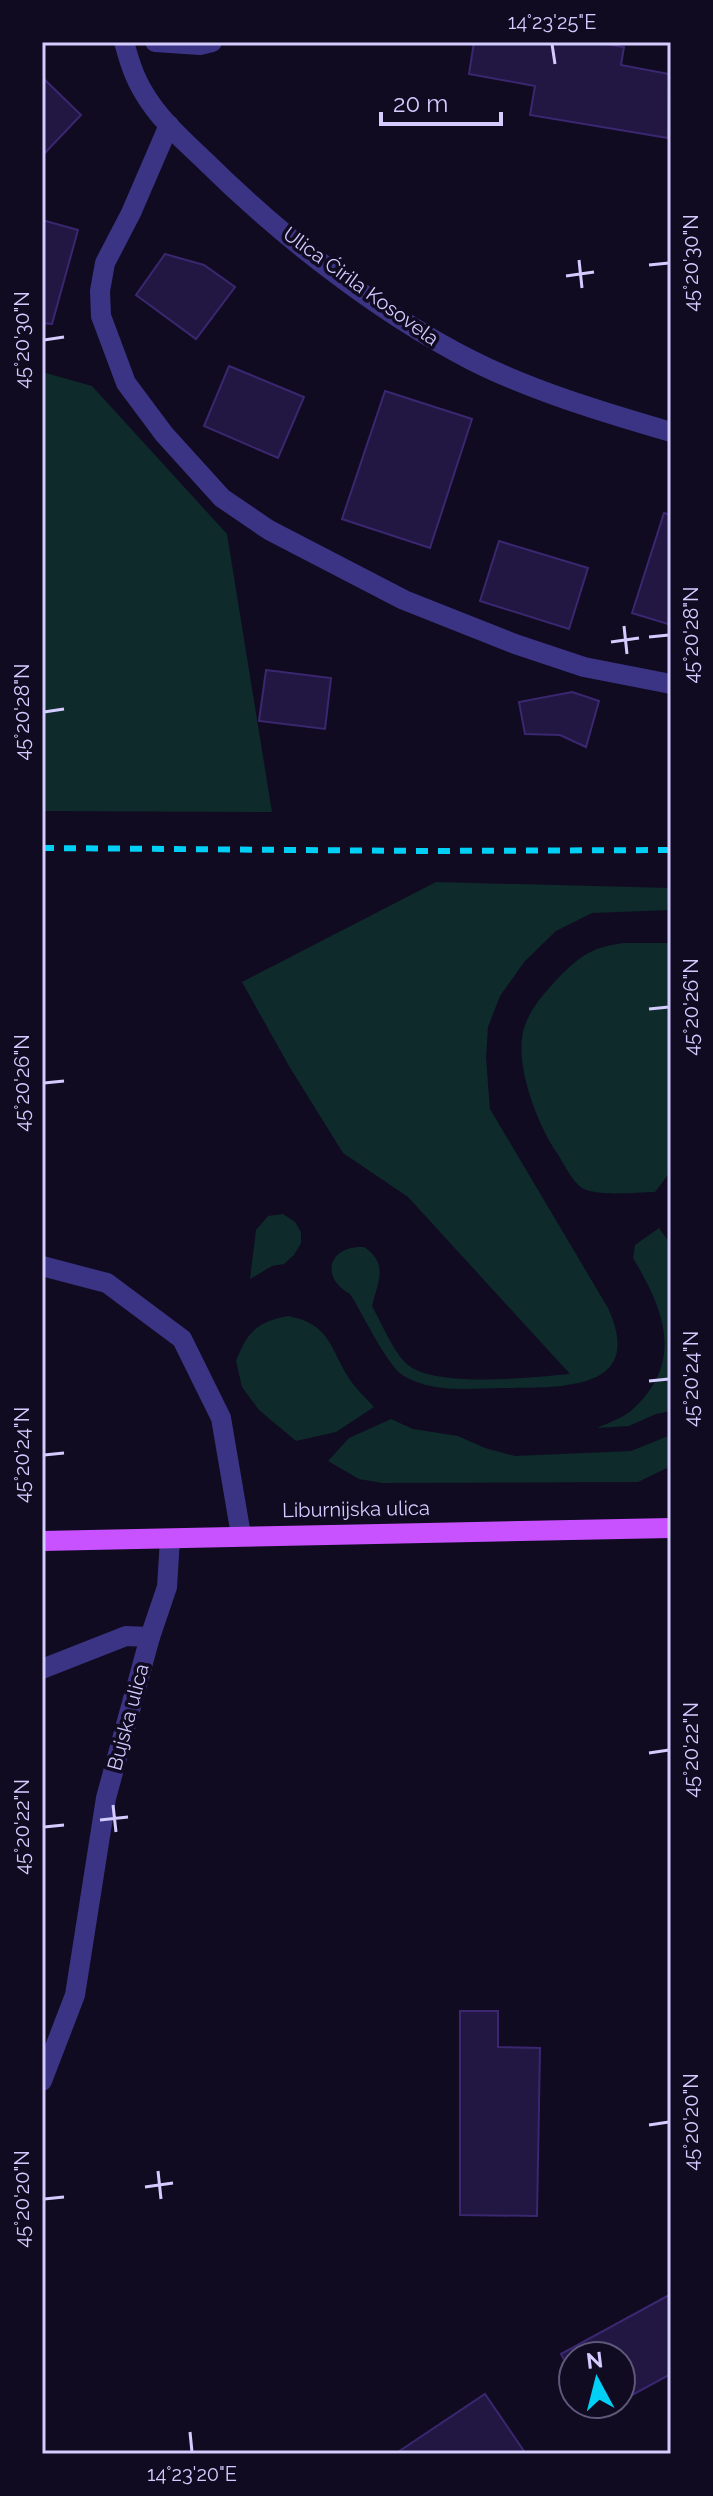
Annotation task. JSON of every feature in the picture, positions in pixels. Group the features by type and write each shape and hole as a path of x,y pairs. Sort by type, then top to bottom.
{"main road":[{"name":"Liburnijska ulica","path":"42,1541 671,1528"}],"street":[{"name":"Ulica Ćirila Kosovela","path":"124,42 130,65 144,94 169,125 223,179 313,256 428,337 475,362 588,408 671,432"},
{"path":"155,42 200,45 212,42"},
{"path":"169,125 131,213 105,263 100,291 101,316 126,383 164,434 222,498 257,522 404,600 515,644 584,667 671,684"},
{"path":"42,1266 107,1283 182,1339 221,1418 241,1535"},
{"name":"Bujska ulica","path":"42,2081 75,1995 106,1798 150,1637 167,1587 170,1539"},
{"path":"42,1669 126,1636 150,1637"}],"green space":[{"path":"42,372 92,386 227,534 272,812 42,811"},
{"path":"436,882 671,888 671,910 592,913 556,931 525,961 500,996 488,1027 486,1058 490,1109 608,1308 617,1335 616,1355 607,1370 592,1379 551,1387 467,1389 440,1388 416,1382 404,1376 390,1362 350,1294 334,1279 332,1263 343,1251 364,1247 372,1253 380,1274 372,1306 397,1353 407,1364 421,1372 439,1377 485,1380 570,1374 408,1197 343,1153 242,982"},
{"path":"624,943 671,943 671,1171 655,1192 597,1192 578,1185 549,1141 524,1073 522,1039 525,1025 550,986 582,957 604,947"},
{"path":"283,1214 295,1222 301,1232 301,1243 284,1264 272,1266 250,1279 256,1230 268,1216"},
{"path":"659,1228 671,1245 671,1411 629,1426 597,1428 631,1411 648,1393 659,1374 664,1355 661,1317 633,1258 635,1245"},
{"path":"288,1316 320,1330 351,1381 374,1407 336,1432 296,1441 259,1410 242,1387 236,1361 245,1342 261,1325"},
{"path":"391,1419 413,1429 458,1436 515,1456 631,1451 671,1435 671,1466 638,1482 382,1483 359,1479 328,1461 349,1438"}],"building":[{"path":"474,42 592,42 624,47 621,65 669,74 668,138 530,115 535,86 469,74"},
{"path":"42,77 81,115 42,156"},
{"path":"42,220 78,230 52,324 42,323"},
{"path":"165,254 204,265 235,287 196,339 136,295"},
{"path":"229,366 304,397 278,458 204,426"},
{"path":"385,391 472,419 430,548 342,519"},
{"path":"664,513 671,515 671,625 632,613"},
{"path":"499,541 588,568 569,629 480,601"},
{"path":"266,670 331,678 325,729 259,721"},
{"path":"572,692 599,701 586,747 560,735 525,734 519,702"},
{"path":"460,2011 498,2011 498,2047 540,2048 537,2216 460,2215"},
{"path":"671,2294 671,2374 637,2392 637,2340 587,2340"},
{"path":"485,2394 526,2454 395,2454"}],"railway":[{"path":"42,848 671,850"}]}
